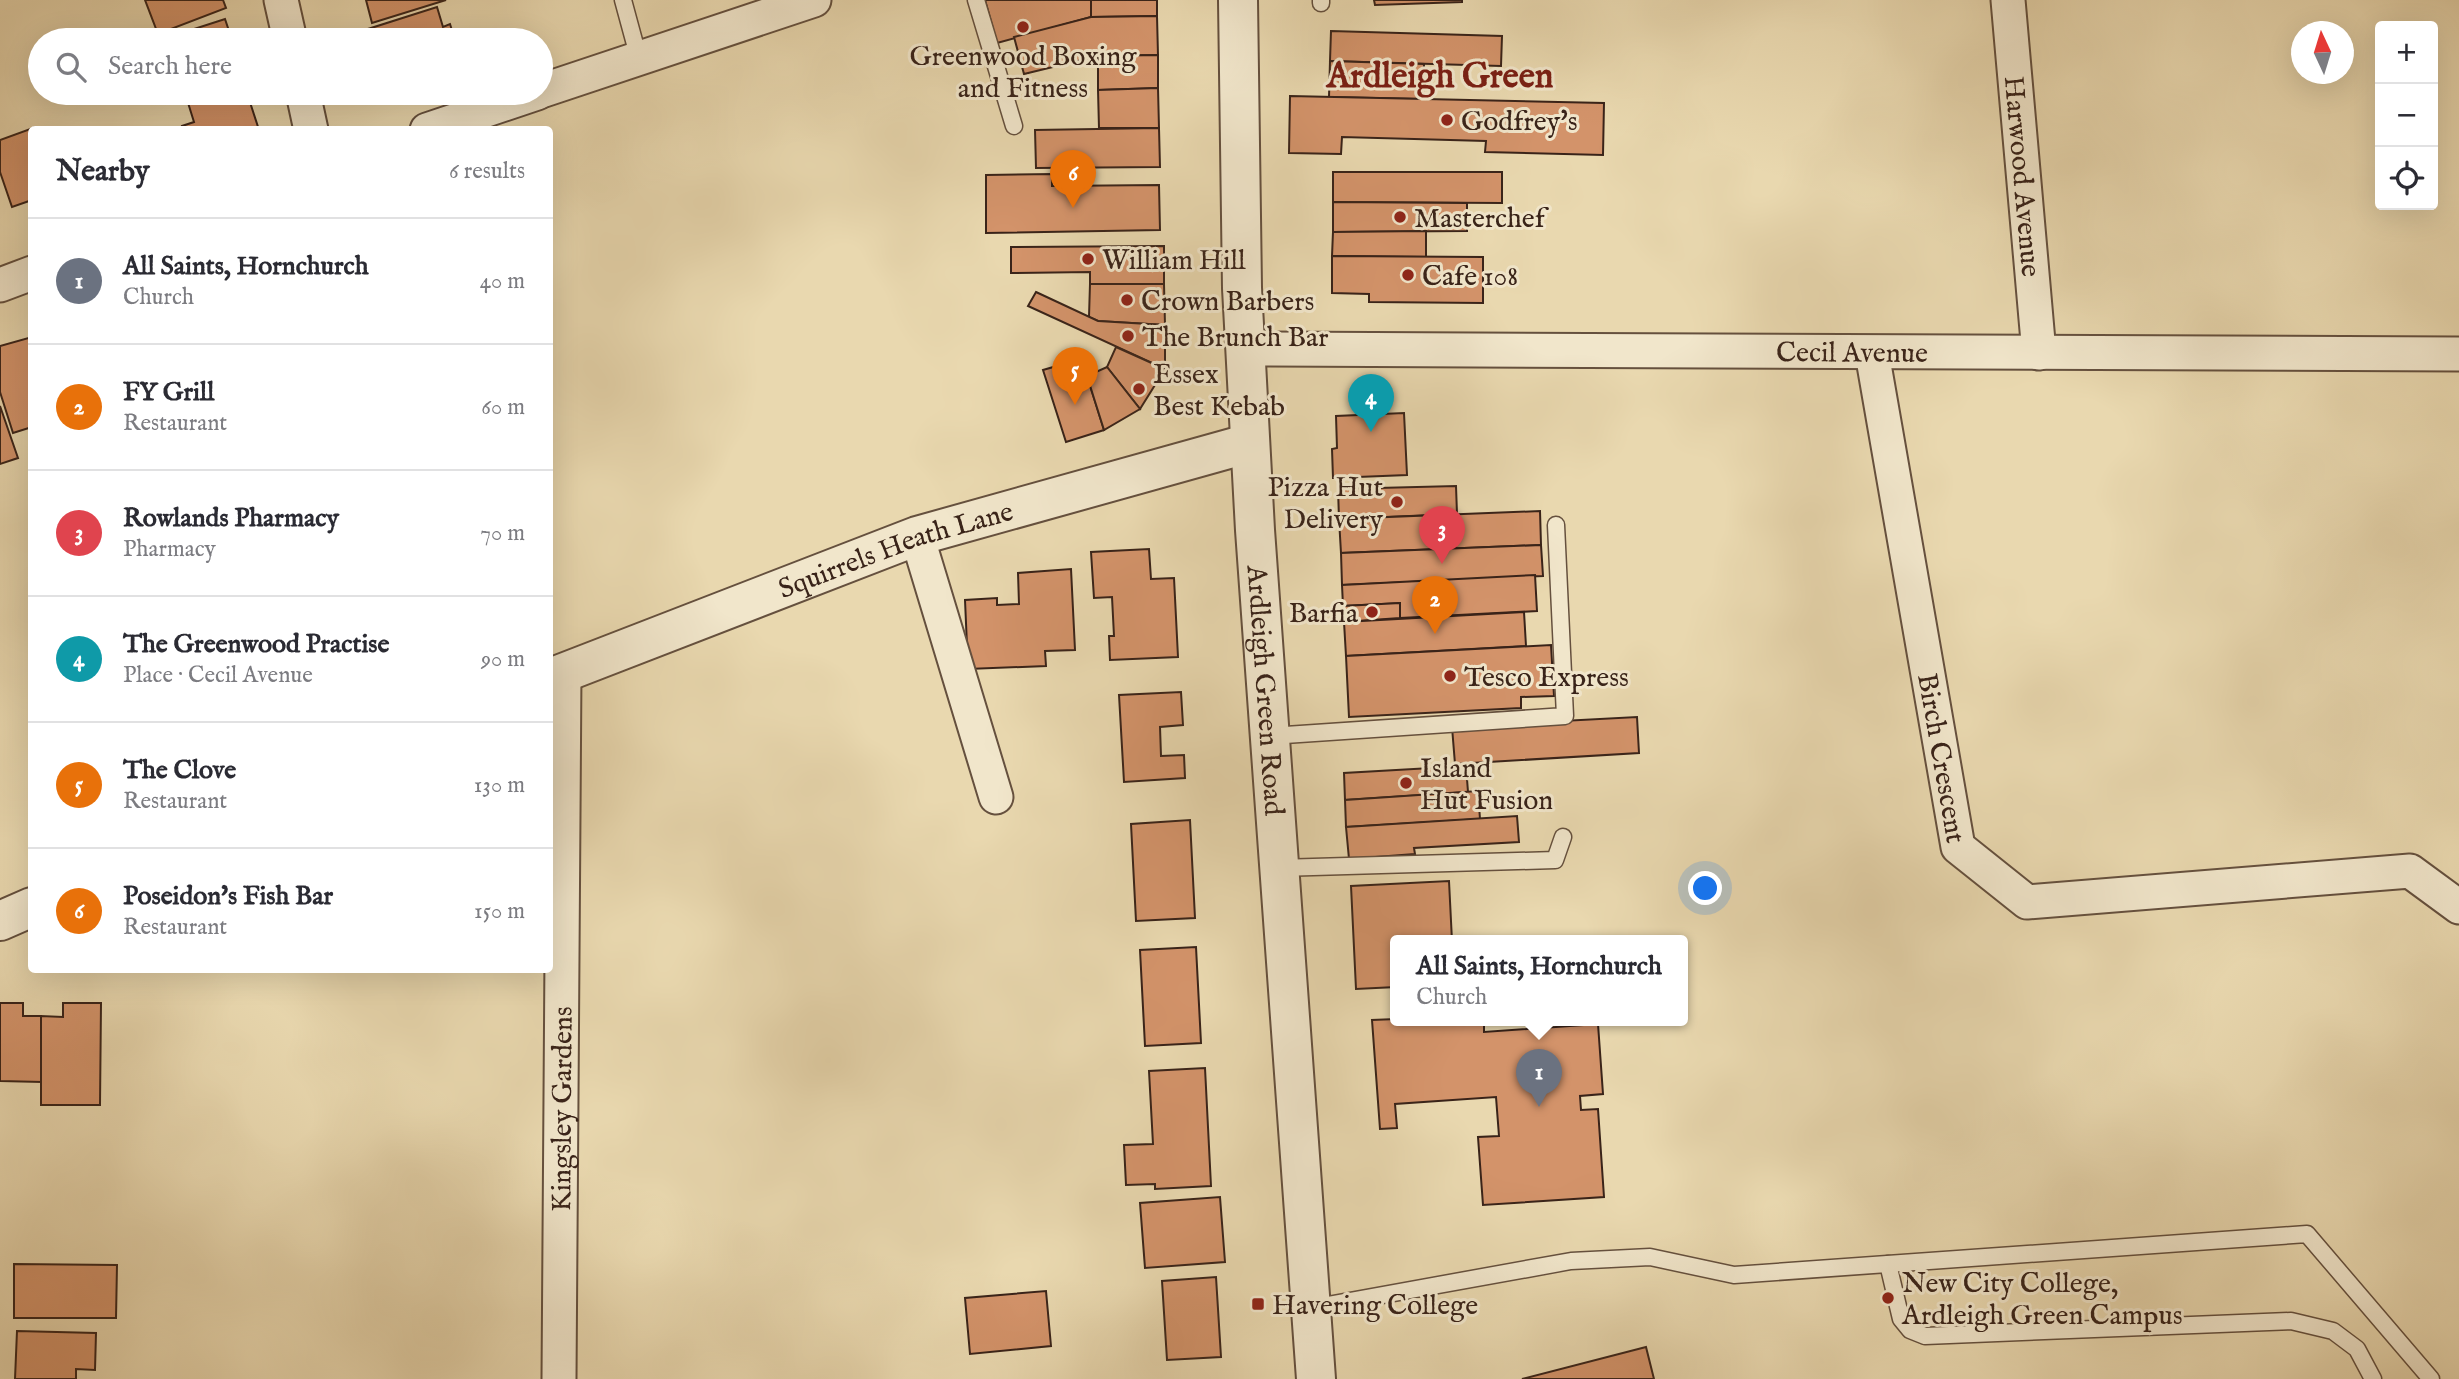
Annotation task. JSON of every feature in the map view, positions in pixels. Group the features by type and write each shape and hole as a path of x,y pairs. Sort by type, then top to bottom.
{"street":[{"path":"281,0 287,28"},
{"path":"553,87 814,0"},
{"name":"Ardleigh Green Road","path":"1238,0 1242,288 1250,443 1316,1379"},
{"name":"Harwood Avenue","path":"2008,0 2039,353"},
{"path":"306,105 310,126"},
{"path":"440,126 501,105"},
{"path":"0,285 28,274"},
{"name":"Cecil Avenue","path":"1245,349 2459,354"},
{"name":"Birch Crescent","path":"1872,353 1958,847 2027,902 2410,871 2459,907"},
{"name":"Squirrels Heath Lane","path":"557,675 917,536 1250,443"},
{"path":"917,536 996,797"},
{"name":"Kingsley Gardens","path":"557,675 559,1379"},
{"path":"0,921 28,909"}],"lane":[{"path":"623,0 639,59"},
{"path":"975,0 1014,125"},
{"path":"1270,736 1564,716 1556,525"},
{"path":"1279,868 1555,860 1563,837"},
{"path":"1310,1308 1571,1261 1650,1257 1734,1275 2307,1234 2431,1379"},
{"path":"1888,1264 1901,1318 1910,1330 1925,1336 2291,1321 2333,1331 2357,1349 2373,1379"}],"building":[{"path":"145,0 223,0 226,8 174,28 156,28"},
{"path":"366,0 446,0 372,23"},
{"name":"Greenwood Boxing and Fitness","path":"985,0 1091,0 1091,17 997,43"},
{"path":"1091,0 1157,0 1157,16 1091,17"},
{"path":"1374,0 1462,0 1462,2 1375,5"},
{"path":"437,7 443,27 450,24 451,28 371,28"},
{"path":"1157,16 1158,55 1098,56 1024,74 1014,37 1091,17"},
{"path":"225,19 228,28 197,28"},
{"path":"1331,31 1502,36 1501,66 1330,61"},
{"path":"1158,55 1158,88 1098,90 1098,56"},
{"path":"1330,61 1424,64 1423,99 1329,97"},
{"path":"1158,88 1159,128 1099,128 1098,90"},
{"name":"Godfrey's","path":"1290,96 1604,103 1603,155 1485,152 1486,141 1342,137 1341,154 1289,153"},
{"path":"189,105 251,105 258,126 182,126 194,122"},
{"path":"1159,128 1160,167 1036,168 1035,130"},
{"path":"28,130 28,201 12,207 0,172 0,140"},
{"path":"1333,172 1502,172 1502,203 1333,202"},
{"path":"1052,174 1052,186 1159,185 1160,230 986,233 986,175"},
{"name":"Masterchef","path":"1333,202 1467,203 1467,231 1333,232"},
{"path":"1426,231 1426,257 1332,256 1333,232"},
{"name":"William Hill","path":"1164,246 1164,284 1090,284 1090,272 1011,273 1011,247"},
{"name":"Cafe 108","path":"1332,256 1483,257 1483,303 1369,302 1369,294 1332,293"},
{"name":"Crown Barbers","path":"1090,284 1164,284 1165,325 1098,321 1089,317"},
{"name":"The Brunch Bar","path":"1036,292 1098,321 1165,325 1165,369 1028,306"},
{"path":"28,338 28,428 13,433 0,392 0,346"},
{"name":"Essex Best Kebab","path":"1116,347 1165,369 1140,409 1107,367"},
{"path":"1067,363 1073,381 1087,376 1104,430 1066,442 1043,370"},
{"path":"1107,367 1140,409 1104,430 1087,376"},
{"path":"0,406 18,458 0,464"},
{"path":"1404,413 1407,475 1333,478 1332,449 1337,448 1336,416"},
{"name":"Pizza Hut Delivery","path":"1456,486 1457,514 1339,519 1338,489"},
{"path":"1540,511 1541,545 1341,553 1339,519"},
{"path":"1541,545 1543,576 1342,585 1341,553"},
{"path":"1149,549 1151,579 1174,578 1178,657 1110,660 1109,636 1114,636 1112,597 1094,598 1091,552"},
{"path":"1071,569 1075,650 1045,651 1046,666 968,669 965,600 997,598 997,605 1019,604 1018,573"},
{"path":"1535,575 1537,611 1400,618 1400,603 1343,606 1342,585"},
{"name":"Barfia","path":"1400,603 1400,618 1344,622 1343,606"},
{"path":"1524,612 1526,646 1346,656 1344,622"},
{"name":"Tesco Express","path":"1551,645 1554,696 1521,697 1521,708 1349,717 1346,656"},
{"path":"1181,692 1183,725 1160,727 1161,756 1184,755 1185,778 1124,782 1119,695"},
{"path":"1637,717 1639,753 1455,764 1452,727"},
{"name":"Island Hut Fusion","path":"1466,766 1468,792 1345,800 1344,773"},
{"path":"1478,791 1480,819 1346,827 1345,800"},
{"path":"1517,816 1519,842 1414,848 1415,854 1349,859 1346,827"},
{"path":"1190,820 1195,918 1136,921 1131,824"},
{"path":"1449,881 1452,935 1390,935 1390,987 1356,989 1351,886"},
{"path":"1196,947 1201,1043 1145,1046 1140,950"},
{"path":"0,1003 23,1003 23,1016 41,1016 42,1082 0,1081"},
{"path":"63,1003 101,1003 100,1105 41,1105 41,1016 63,1017"},
{"path":"1390,1019 1390,1026 1484,1026 1484,1032 1598,1026 1603,1094 1580,1096 1581,1110 1598,1109 1604,1197 1483,1205 1478,1137 1499,1136 1496,1097 1395,1104 1397,1128 1380,1129 1372,1020"},
{"path":"1205,1068 1211,1186 1155,1189 1155,1184 1126,1185 1124,1145 1153,1144 1149,1071"},
{"path":"1220,1197 1225,1262 1145,1268 1140,1203"},
{"path":"14,1264 117,1265 116,1318 14,1318"},
{"path":"1216,1277 1221,1357 1167,1360 1162,1281"},
{"path":"1046,1291 1051,1346 970,1354 965,1298"},
{"path":"17,1331 96,1333 95,1370 76,1369 76,1379 15,1379"},
{"path":"1646,1347 1654,1379 1522,1379"}],"place":[{"name":"Greenwood Boxing and Fitness","path":"1023,27"},
{"name":"Godfrey's","path":"1447,120"},
{"name":"Poseidon's Fish Bar","path":"1073,208"},
{"name":"Masterchef","path":"1400,217"},
{"name":"William Hill","path":"1088,259"},
{"name":"Cafe 108","path":"1408,275"},
{"name":"Crown Barbers","path":"1127,300"},
{"name":"The Brunch Bar","path":"1128,336"},
{"name":"Essex Best Kebab","path":"1139,389"},
{"name":"The Clove","path":"1075,405"},
{"name":"The Greenwood Practise","path":"1371,432"},
{"name":"Pizza Hut Delivery","path":"1397,502"},
{"name":"Rowlands Pharmacy","path":"1442,564"},
{"name":"Barfia","path":"1372,612"},
{"name":"FY Grill","path":"1435,634"},
{"name":"Tesco Express","path":"1450,676"},
{"name":"Island Hut Fusion","path":"1406,783"},
{"name":"All Saints, Hornchurch","path":"1539,1107"},
{"name":"New City College, Ardleigh Green Campus","path":"1888,1298"},
{"name":"Havering College","path":"1258,1304"}],"district":[{"name":"Ardleigh Green","path":"1440,75"}]}
